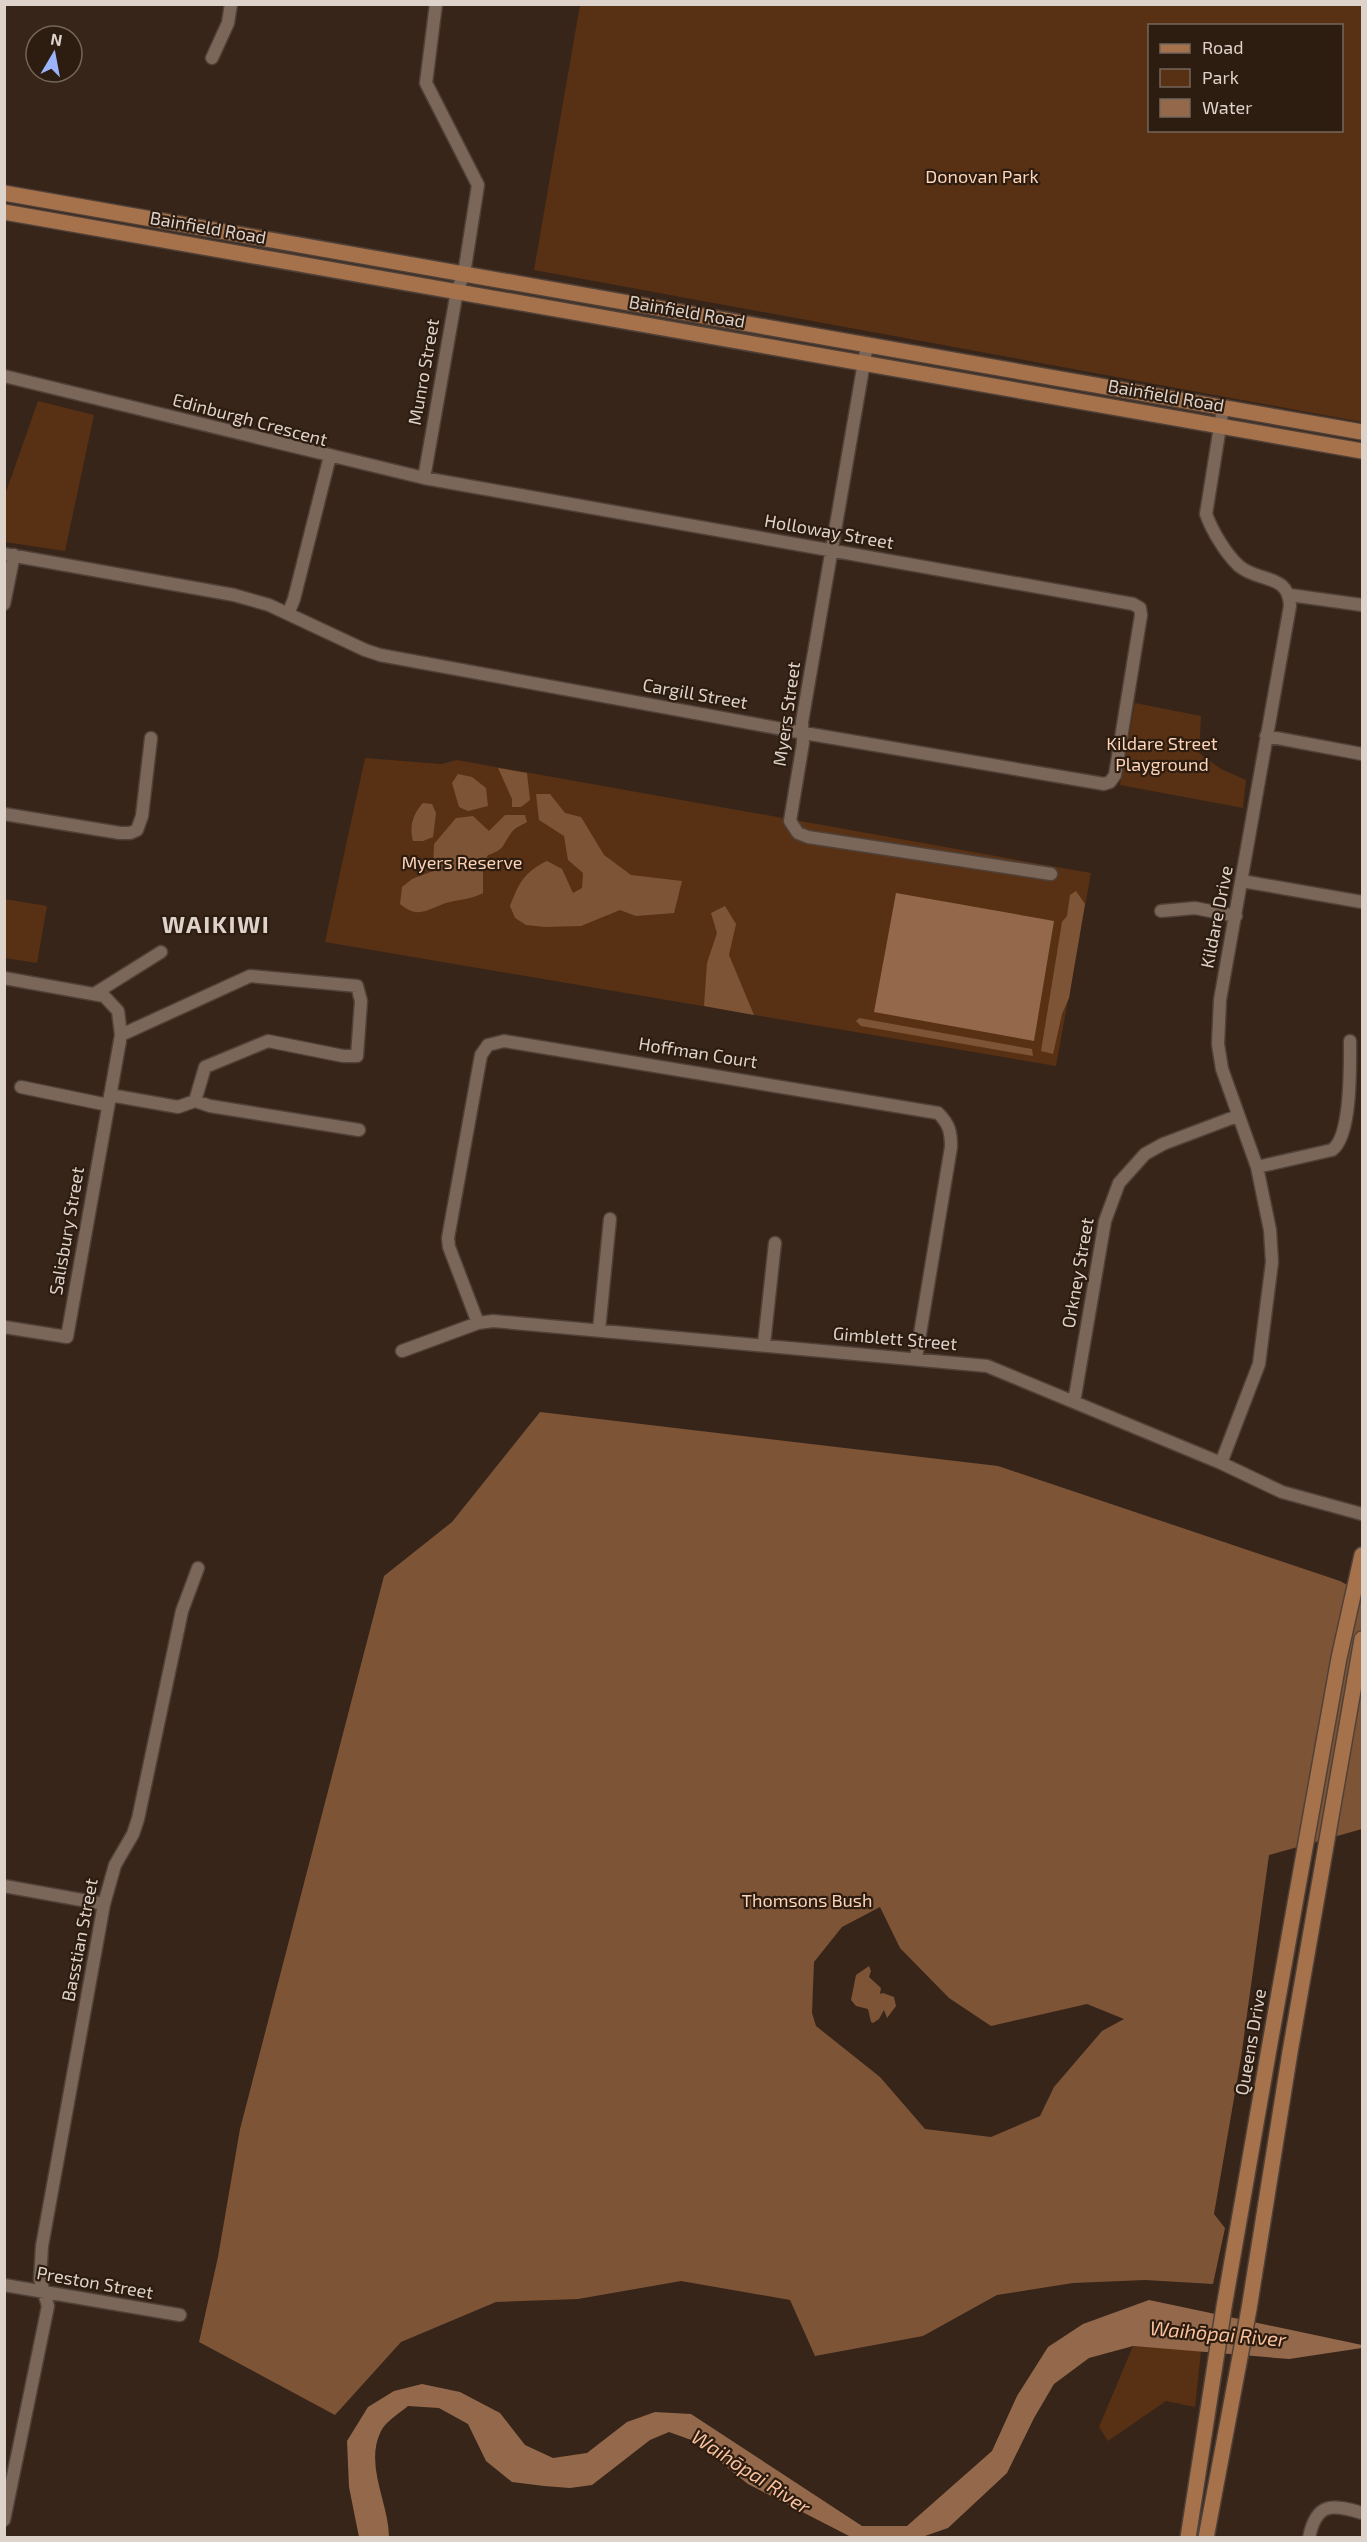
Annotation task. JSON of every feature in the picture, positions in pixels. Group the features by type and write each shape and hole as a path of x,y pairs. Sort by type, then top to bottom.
{"main road":[{"name":"Bainfield Road","path":"4,194 1362,432"},
{"name":"Bainfield Road","path":"4,212 1362,451"},
{"path":"263,257 266,239"},
{"path":"658,327 660,309"},
{"name":"Queens Drive","path":"1188,2538 1216,2354 1269,2049 1339,1658 1362,1555"},
{"path":"1206,2538 1250,2309 1290,2052 1362,1639"},
{"path":"1269,2049 1290,2052"}],"street":[{"path":"212,58 228,23 231,4"},
{"name":"Munro Street","path":"424,478 457,291 464,274 478,184 426,83 436,4"},
{"name":"Myers Street","path":"867,345 802,722 804,733 789,816 792,826 798,833 808,837 1051,874"},
{"name":"Edinburgh Crescent","path":"4,376 330,456 294,599 288,614"},
{"path":"1223,408 1206,507 1209,523 1238,565 1284,585 1290,595 1362,604"},
{"name":"Holloway Street","path":"330,456 424,478 1133,604 1140,608 1141,615 1116,771 1113,779 1104,784"},
{"path":"4,604 9,555 234,595 269,605 288,614"},
{"name":"Kildare Drive","path":"1221,1463 1259,1364 1271,1284 1270,1230 1257,1167 1222,1069 1218,1044 1220,1000 1290,606 1290,595"},
{"name":"Cargill Street","path":"288,614 380,655 804,733 1104,784"},
{"path":"1266,736 1362,754"},
{"path":"4,814 120,833 137,830 142,816 151,738"},
{"path":"1242,881 1362,902"},
{"path":"1161,911 1194,908 1236,916"},
{"path":"94,994 161,952"},
{"path":"4,978 104,996 118,1011 121,1035 250,976 357,986 361,1001 357,1056 343,1056 268,1041 205,1067 195,1101"},
{"name":"Salisbury Street","path":"4,1327 67,1337 102,1131 121,1035"},
{"name":"Hoffman Court","path":"478,1323 449,1247 448,1238 481,1055 488,1046 504,1041 938,1113 951,1132 951,1147 916,1358"},
{"path":"1257,1167 1323,1152 1337,1146 1343,1129 1348,1092 1350,1041"},
{"path":"21,1087 178,1107 195,1101 210,1106 359,1130"},
{"name":"Orkney Street","path":"1074,1402 1105,1221 1119,1183 1145,1154 1163,1144 1237,1116"},
{"path":"599,1330 610,1219"},
{"path":"764,1344 776,1243"},
{"name":"Gimblett Street","path":"402,1351 478,1323 507,1321 987,1366 1221,1463 1282,1492 1362,1514"},
{"name":"Basstian Street","path":"4,2520 48,2306 40,2279 42,2246 104,1904 115,1865 133,1834 138,1819 182,1611 198,1568"},
{"path":"4,1886 104,1904"},
{"name":"Preston Street","path":"4,2285 180,2316"},
{"path":"1310,2538 1312,2522 1323,2509 1337,2506 1362,2513"}],"green space":[{"name":"Donovan Park","path":"580,5 1362,5 1362,422 534,270"},
{"path":"38,401 94,415 65,551 5,542 5,495"},
{"name":"Kildare Street Playground","path":"1135,703 1201,716 1199,753 1221,769 1246,780 1243,808 1120,785"},
{"name":"Myers Reserve","path":"365,758 441,764 457,760 1091,873 1056,1066 325,942"},
{"path":"498,768 527,773 530,800 521,807 512,807 512,799"},
{"path":"458,774 472,777 486,788 488,806 468,811 459,807 452,783"},
{"path":"536,794 550,794 565,813 581,817 604,855 631,875 682,881 674,913 636,916 620,910 581,926 526,925 515,918 510,906 520,885 533,869 547,861 562,869 573,893 582,888 583,873 568,860 564,836 539,820"},
{"path":"423,803 432,804 436,813 433,837 423,841 413,841 411,830 413,820"},
{"path":"505,815 525,815 527,822 514,830 502,847 488,855 483,863 483,893 419,912 413,912 400,904 402,887 412,879 433,871 434,844 456,818 473,816 489,831"},
{"path":"1076,891 1085,904 1069,998 1062,1014 1053,1054 1041,1051 1062,922 1067,916 1070,895"},
{"path":"4,899 47,906 37,963 5,958"},
{"path":"725,906 736,924 729,955 754,1015 704,1006 707,963 717,933 711,913"},
{"path":"859,1018 1032,1049 1033,1056 861,1026 856,1021"},
{"name":"Thomsons Bush","path":"540,1412 998,1466 1340,1581 1362,1593 1362,1829 1269,1855 1241,2058 1214,2214 1225,2228 1213,2284 1145,2280 1073,2283 997,2295 923,2336 815,2356 790,2300 681,2281 578,2299 496,2302 401,2342 335,2415 199,2342 218,2257 240,2129 384,1576 452,1522","holes":["880,1907 900,1948 949,1998 991,2026 1087,2004 1124,2019 1102,2031 1054,2087 1040,2116 991,2137 925,2129 880,2077 816,2026 812,2013 814,1962 842,1927"]},
{"path":"869,1966 871,1971 869,1977 881,1988 880,1994 894,1997 896,2006 887,2018 884,2010 879,2019 873,2023 868,2009 856,2006 851,2000 856,1975"},
{"path":"1133,2346 1201,2351 1195,2407 1166,2401 1108,2441 1099,2427"}],"water":[{"path":"896,893 1054,921 1034,1041 874,1012"},
{"name":"Waihōpai River","path":"1149,2300 1362,2345 1362,2348 1289,2359 1133,2346 1089,2358 1054,2384 1034,2418 1007,2473 948,2528 922,2537 851,2537 748,2484 694,2441 669,2432 650,2440 592,2485 570,2488 512,2482 486,2461 468,2424 439,2408 408,2406 383,2428 376,2444 376,2471 389,2537 359,2537 349,2487 347,2441 368,2407 394,2391 422,2384 460,2392 500,2413 525,2445 553,2458 587,2453 627,2422 655,2412 691,2414 862,2526 907,2526 992,2451 1017,2396 1048,2347 1083,2324"}],"district":[{"name":"WAIKIWI","path":"216,925"}]}
